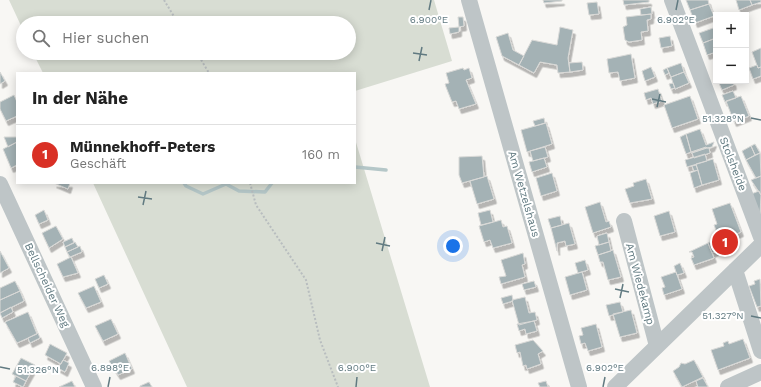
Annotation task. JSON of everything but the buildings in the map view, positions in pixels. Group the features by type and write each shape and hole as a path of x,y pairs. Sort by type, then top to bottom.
{"street":[{"name":"Am Wetzelshaus","path":"469,0 579,387"},
{"name":"Stolsheide","path":"672,0 761,237"},
{"name":"Bellscheider Weg","path":"0,184 94,387"},
{"name":"Am Wiedekamp","path":"624,221 656,346"},
{"path":"615,387 761,245"},
{"path":"735,270 761,351"},
{"path":"728,387 761,372"}],"path":[{"path":"164,0 174,16"},
{"path":"201,60 208,72"},
{"path":"250,184 256,205 270,223 306,280 320,340 338,387"}],"shaded area":[{"path":"9,0 434,0 452,61 356,91 356,72 42,72 36,60 356,60 356,16 16,16"},
{"path":"356,142 430,387 187,387 93,184 356,184"}],"waterway":[{"path":"356,167 386,170"},
{"path":"185,184 203,194 226,184"},
{"path":"226,184 239,191 265,192 271,184"}],"place":[{"name":"Münnekhoff-Peters","path":"725,242"}]}
